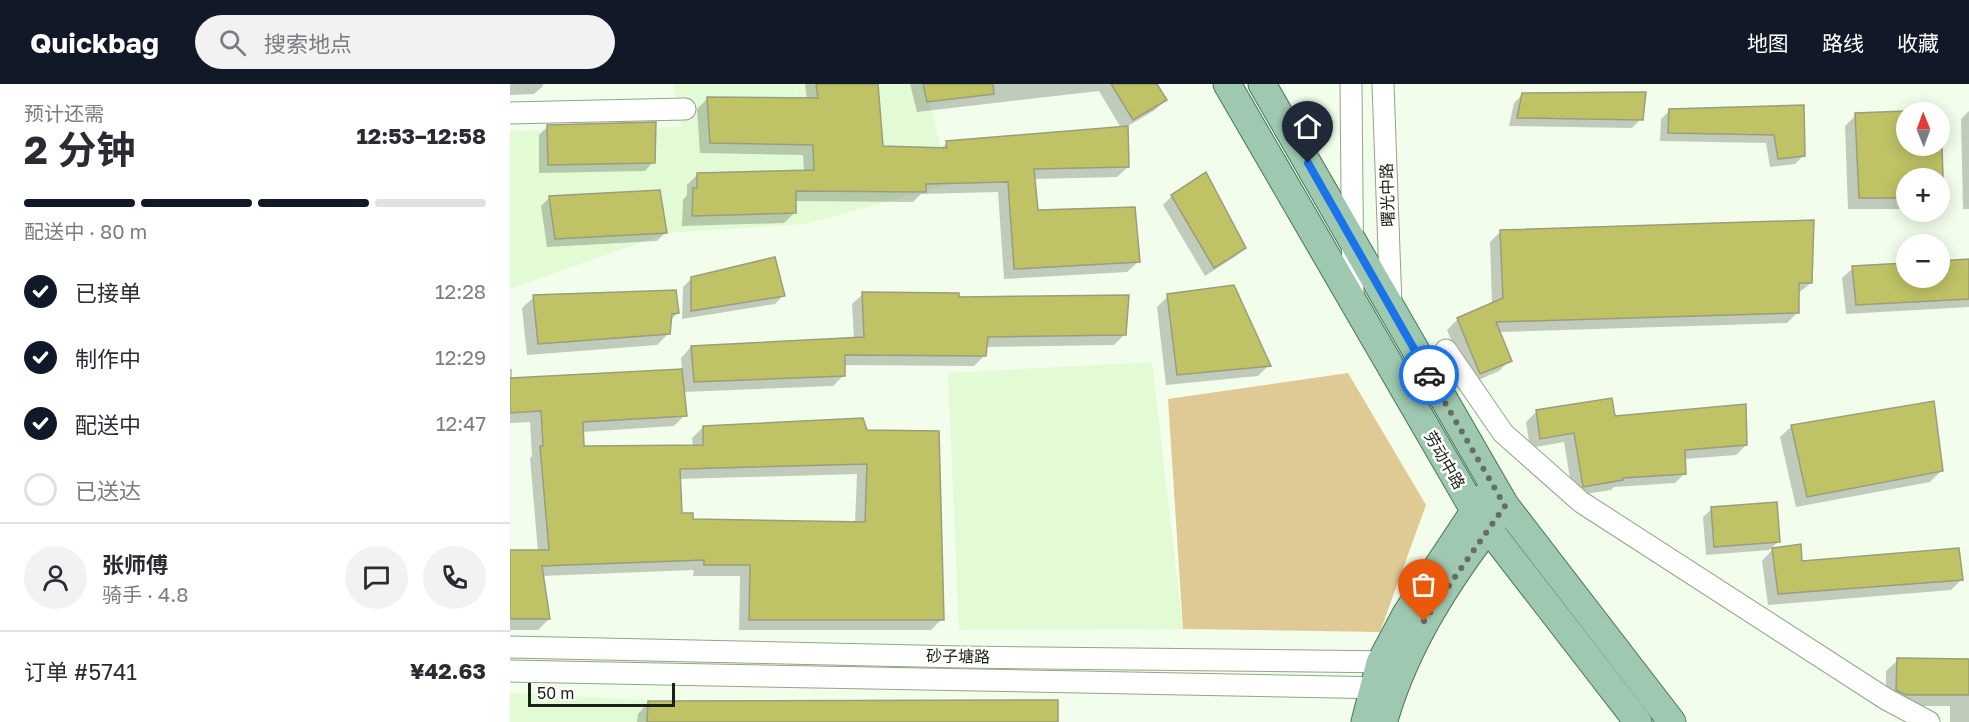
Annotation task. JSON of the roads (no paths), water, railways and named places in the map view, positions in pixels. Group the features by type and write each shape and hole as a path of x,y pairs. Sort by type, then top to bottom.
{"main road":[{"name":"劳动中路","path":"1227,84 1481,519 1638,722"},
{"name":"劳动中路","path":"1262,84 1499,495 1672,722"},
{"path":"1383,722 1389,675 1406,614 1499,495"},
{"path":"1365,722 1389,675"}],"street":[{"name":"曙光中路","path":"1351,84 1353,301"},
{"name":"曙光中路","path":"1383,84 1391,307"},
{"path":"510,113 685,109"},
{"path":"1446,350 1503,433 1581,502 1886,699 1929,722"},
{"name":"砂子塘路","path":"510,647 1389,675"},
{"name":"砂子塘路","path":"510,671 1389,675"}]}
